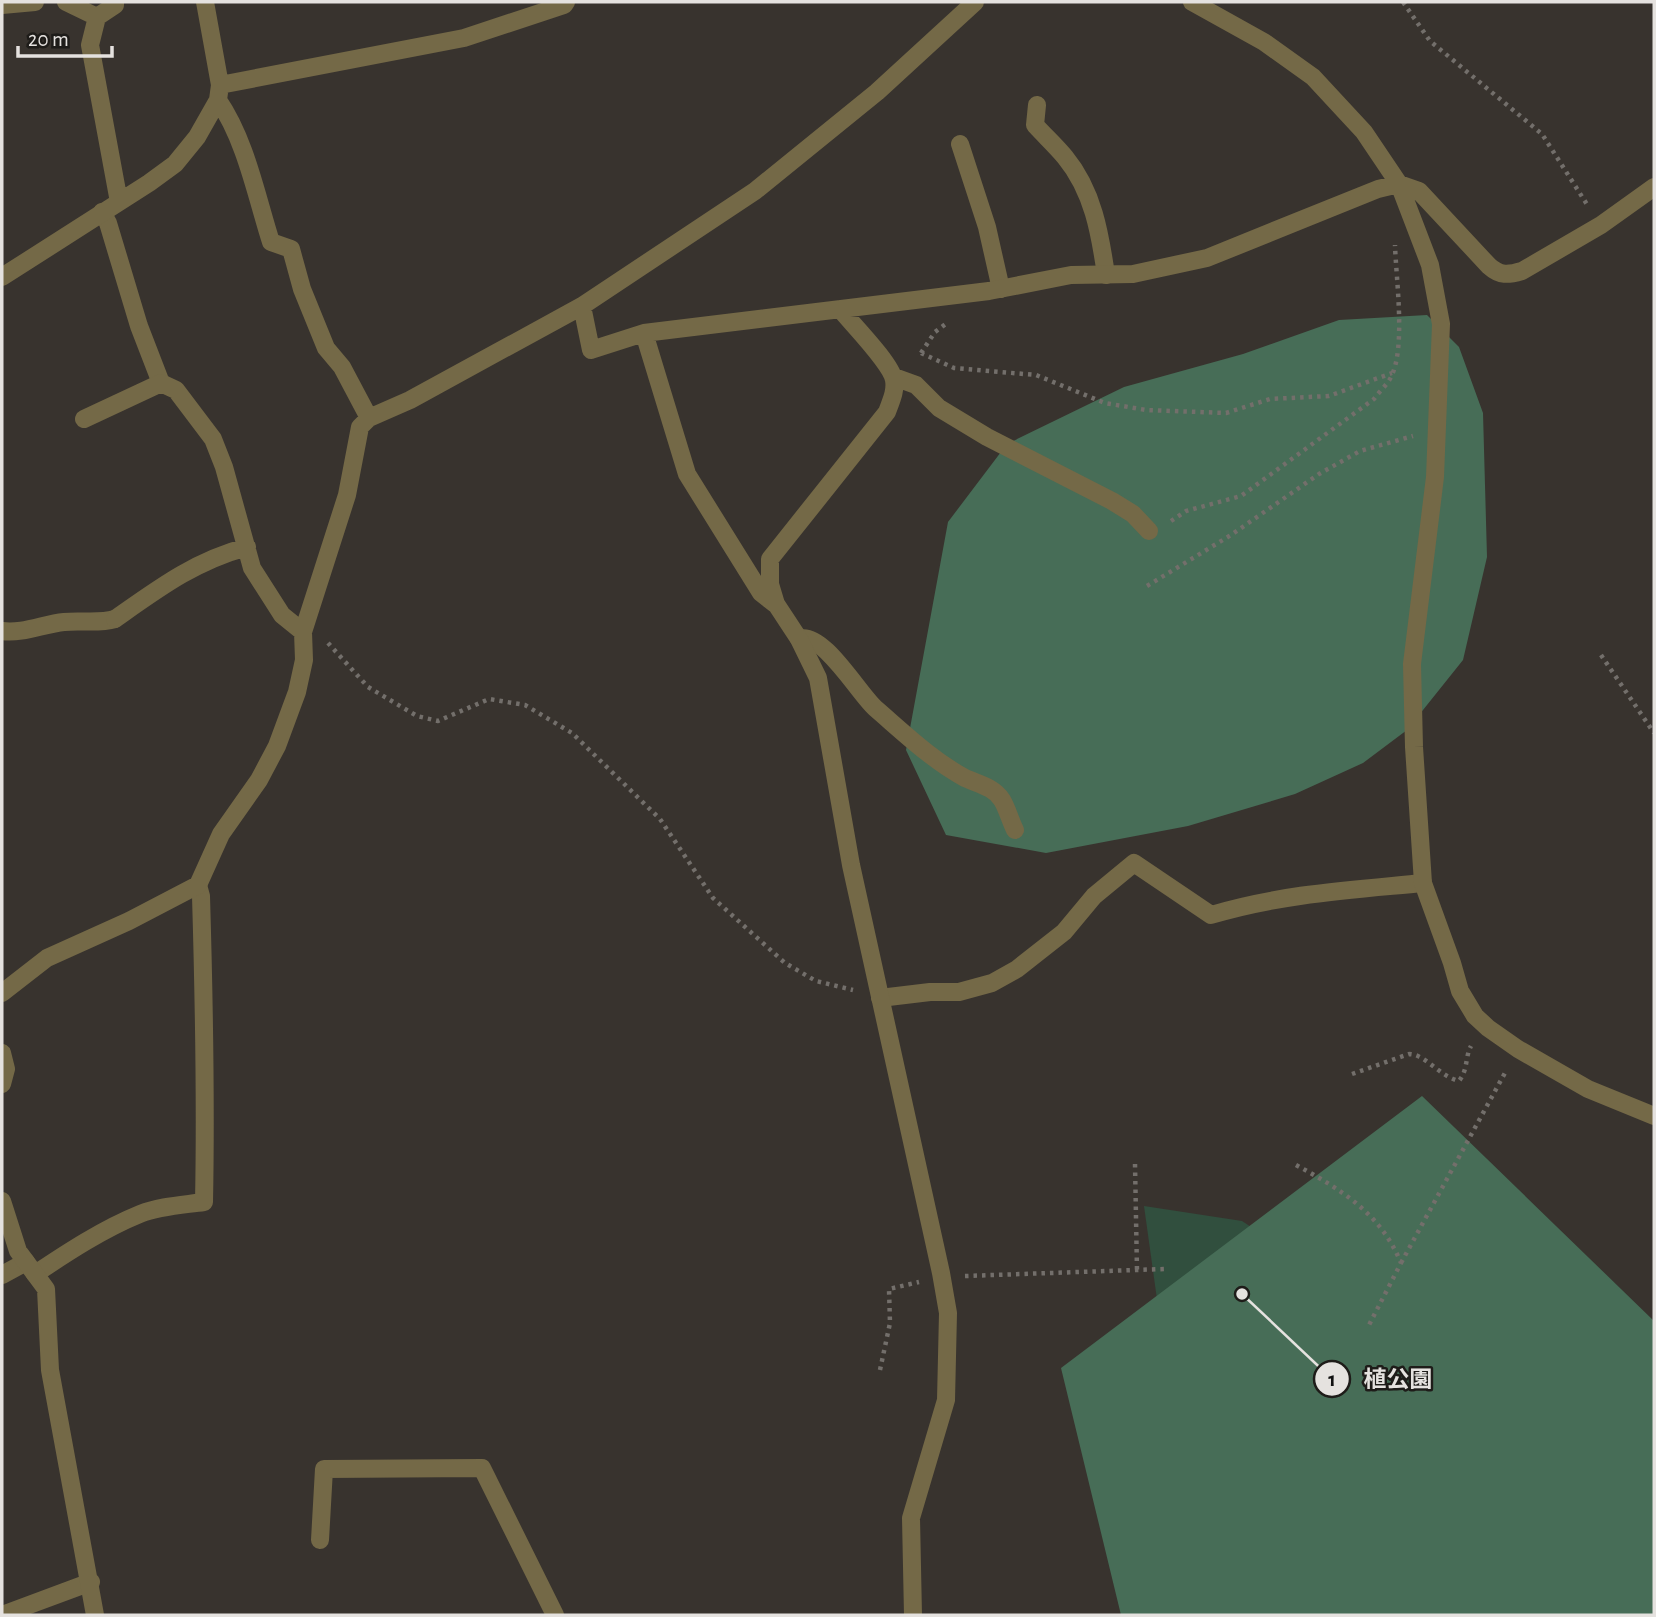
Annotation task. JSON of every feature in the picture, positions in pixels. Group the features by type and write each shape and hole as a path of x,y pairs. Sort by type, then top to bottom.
{"street":[{"path":"2,5 35,2"},
{"path":"66,2 97,17"},
{"path":"115,2 115,5 97,17 90,45 119,202"},
{"path":"205,2 219,93 238,138 271,242 291,249 302,289 326,348 342,367 369,418"},
{"path":"219,93 464,38 564,5 566,2"},
{"path":"2,993 47,958 129,921 198,885 221,834 259,780 277,746 297,692 304,660 305,626 347,495 360,427 369,418 410,400 582,306 755,191 877,92 975,2"},
{"path":"1192,2 1264,42 1313,77 1364,132 1399,184 1430,265 1441,324 1435,477 1412,664 1414,747 1423,883 1460,991 1475,1016 1518,1049 1588,1089 1654,1116"},
{"path":"3,274 119,202 175,163 197,137 219,93"},
{"path":"1037,105 1035,125 1067,159 1095,213 1107,275"},
{"path":"960,144 987,228 1001,289"},
{"path":"582,306 591,350 644,334 1001,289 1071,275 1133,274 1207,258 1378,189 1399,184 1419,191 1498,274 1510,274 1522,271 1600,225 1654,187"},
{"path":"102,212 108,223 139,326 161,383 176,390 213,439 224,467 252,568 282,615 305,626"},
{"path":"840,309 884,361 894,377 894,393 887,412 770,559 770,584 776,604 799,639 818,678 851,865 948,1313 946,1401 911,1518 913,1615"},
{"path":"644,334 687,474 761,593 776,604"},
{"path":"894,377 915,385 939,408 987,436 1112,501 1133,514 1149,531"},
{"path":"84,419 161,383"},
{"path":"2,631 11,632 66,621 104,622 115,619 175,577 223,554 247,547"},
{"path":"799,639 803,637 813,640 843,667 867,701 917,744 965,778 990,789 1001,799 1014,830"},
{"path":"879,994 959,992 992,983 1017,970 1064,932 1094,897 1134,863 1211,915 1295,895 1423,883"},
{"path":"2,1275 31,1268 140,1214 164,1207 204,1202 206,1101 201,896 198,885"},
{"path":"2,1053 6,1069 2,1084"},
{"path":"2,1201 18,1251 47,1289 50,1370 95,1615"},
{"path":"320,1541 324,1469 482,1468 555,1615"},
{"path":"2,1615 91,1582"}],"path":[{"path":"1403,2 1430,41 1542,134 1600,225"},
{"path":"1170,522 1186,511 1241,496 1374,399 1392,373 1397,358 1399,335 1394,241"},
{"path":"921,353 954,368 1036,375 1104,403 1146,410 1226,412 1270,399 1329,396 1392,373"},
{"path":"1147,586 1231,535 1319,474 1360,451 1437,429"},
{"path":"305,626 368,687 417,716 438,720 489,699 525,705 572,733 660,819 713,898 785,963 816,981 846,990 879,994"},
{"path":"1601,654 1654,733"},
{"path":"1353,1074 1409,1054 1417,1054 1447,1077 1459,1080 1465,1074 1472,1044 1488,1028"},
{"path":"1369,1325 1518,1049"},
{"path":"1135,1164 1137,1271"},
{"path":"1296,1166 1355,1200 1392,1242 1401,1263"},
{"path":"880,1370 890,1323 889,1289 941,1276 1164,1269"}],"green space":[{"path":"1427,315 1459,347 1483,413 1487,557 1463,660 1407,730 1363,763 1295,794 1188,826 1046,853 946,835 906,750 948,522 1007,444 1124,387 1243,354 1339,320"},
{"path":"1422,1096 1654,1321 1654,1615 1121,1615 1061,1368"},
{"path":"1144,1206 1242,1221 1310,1266 1172,1407"}],"place":[{"name":"植公園","path":"1242,1294"}]}
